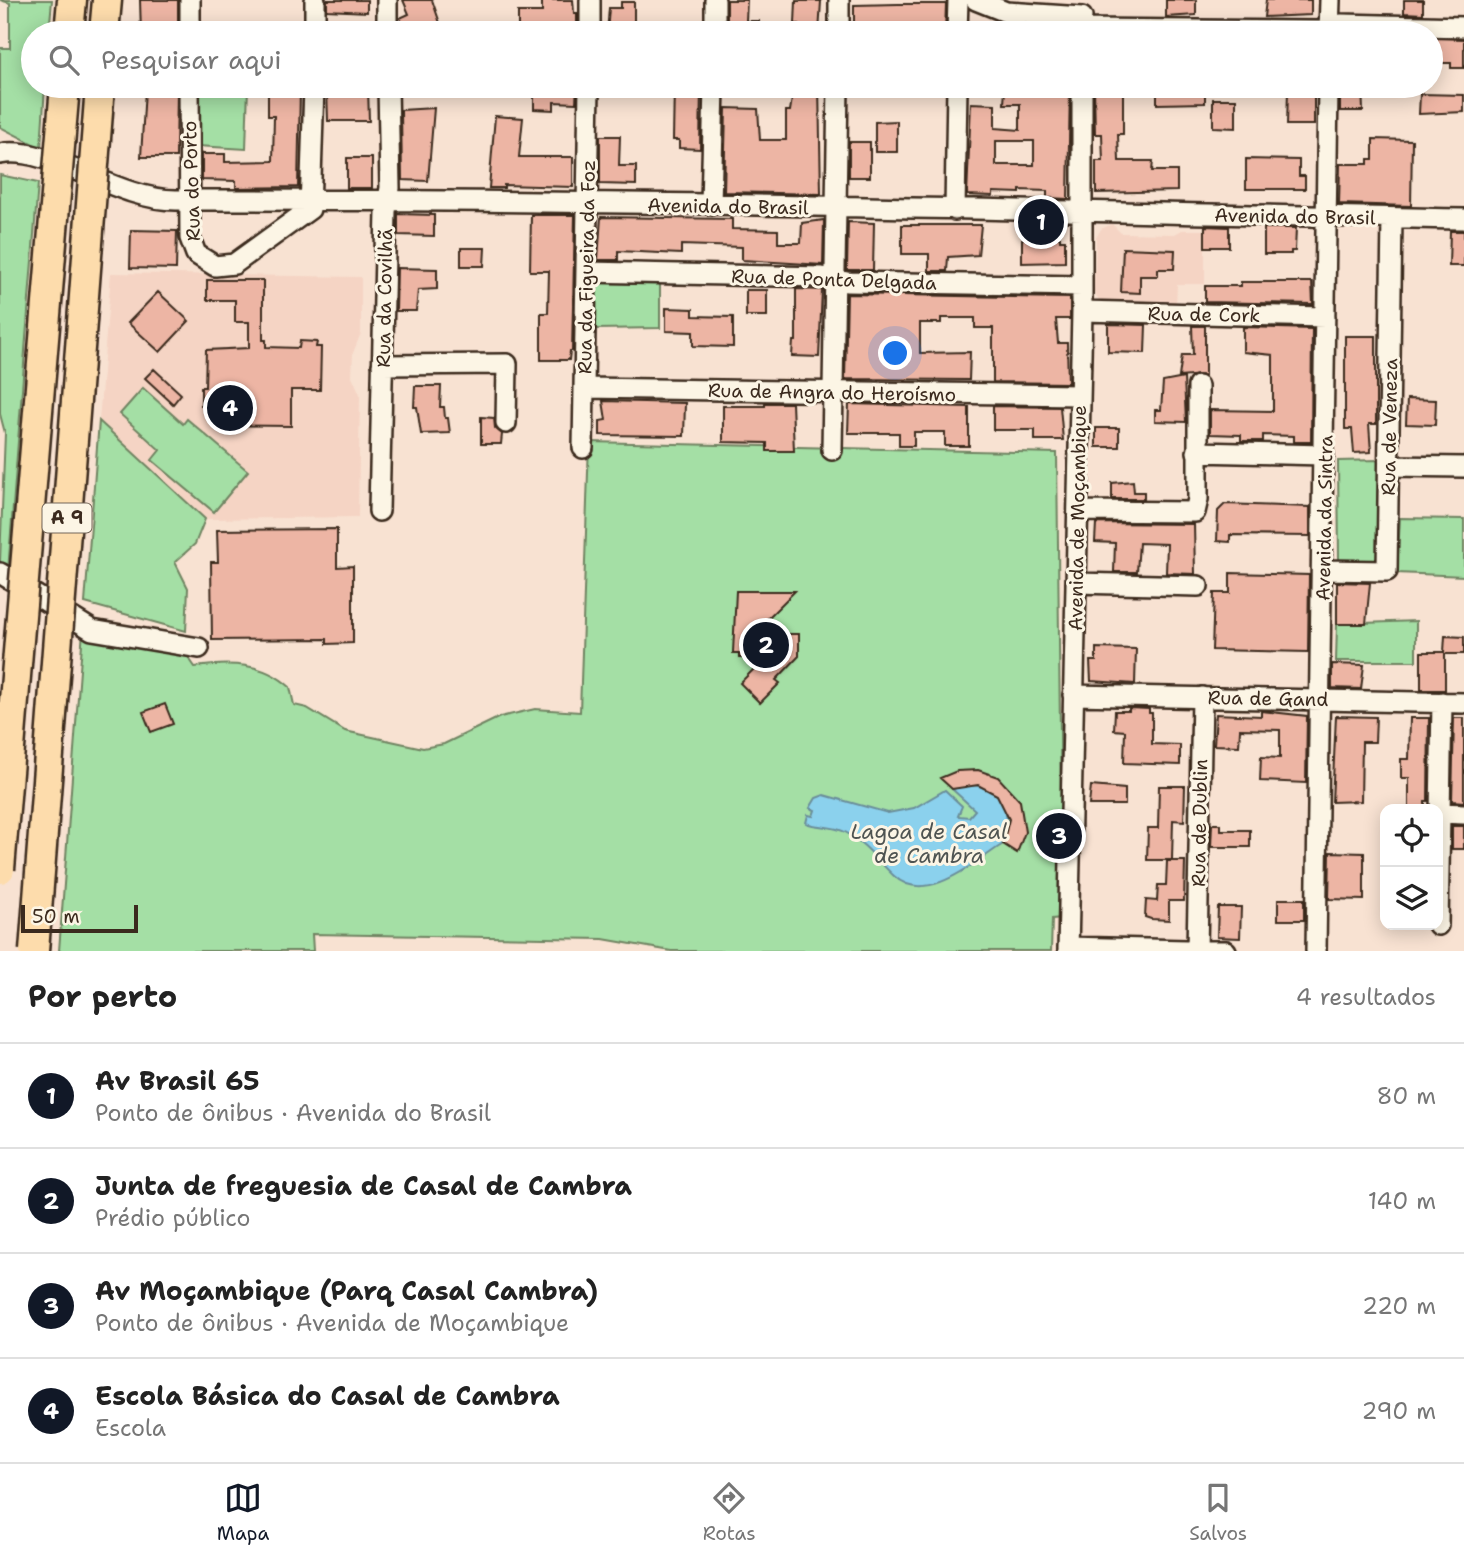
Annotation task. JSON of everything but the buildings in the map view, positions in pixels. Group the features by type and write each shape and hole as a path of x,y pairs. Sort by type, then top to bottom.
{"highway":[{"path":"70,21 72,0"},
{"path":"105,21 107,0"},
{"name":"A 9","path":"0,869 64,98"},
{"name":"A 9","path":"34,951 99,98"}],"street":[{"path":"190,0 190,21"},
{"path":"315,21 316,0"},
{"path":"387,0 387,21"},
{"path":"590,0 590,21"},
{"path":"715,0 715,21"},
{"path":"839,0 839,21"},
{"path":"957,21 958,0"},
{"path":"976,0 1006,12 1104,21"},
{"path":"1329,21 1330,0"},
{"path":"1443,26 1464,27"},
{"name":"Rua do Porto","path":"189,98 188,169 192,247 208,264 234,264 307,212 312,198"},
{"path":"312,198 314,98"},
{"name":"Rua da Covilhã","path":"379,511 387,199 390,188 388,98"},
{"name":"Rua da Figueira da Foz","path":"583,448 589,98"},
{"path":"711,205 714,98"},
{"path":"832,450 838,98"},
{"path":"955,210 957,98"},
{"name":"Avenida de Moçambique","path":"1068,949 1082,311 1082,98"},
{"name":"Avenida da Sintra","path":"1316,951 1328,98"},
{"name":"Avenida do Brasil","path":"0,155 16,152 34,155 122,191 147,197 191,199 387,199 1464,219"},
{"name":"Rua de Veneza","path":"1323,570 1387,571 1392,218"},
{"name":"Rua de Ponta Delgada","path":"587,272 1082,286"},
{"name":"Rua de Cork","path":"1082,311 1325,317"},
{"path":"382,365 507,364 506,423"},
{"path":"1078,511 1195,512 1198,499 1198,386"},
{"name":"Rua de Angra do Heroísmo","path":"584,388 1080,395"},
{"path":"1196,452 1324,455"},
{"path":"1389,467 1464,467"},
{"path":"0,573 92,630 199,648"},
{"path":"1076,583 1198,586"},
{"name":"Rua de Gand","path":"1073,695 1464,703"},
{"name":"Rua de Dublin","path":"1196,950 1202,697"},
{"path":"1440,804 1442,702"},
{"path":"1443,813 1464,814"},
{"path":"1068,949 1226,951"}],"shaded area":[{"path":"1112,224 1121,233 1175,234 1182,230 1205,230 1205,284 1177,284 1176,307 1101,304 1094,291 1096,238 1101,229"},
{"path":"111,273 361,277 361,333 353,353 352,376 360,394 358,517 205,519 99,421"}],"green space":[{"path":"0,0 52,0 50,21 21,21 21,98 44,98 41,148 0,127 0,48 10,48 10,3"},
{"path":"197,98 248,98 246,149 197,146"},
{"path":"0,175 38,183 8,571 0,561 5,433 0,414"},
{"path":"660,280 660,328 595,329 595,281"},
{"path":"143,388 183,424 187,419 248,471 214,512 152,460 160,450 120,414"},
{"path":"99,421 205,519 195,544 175,562 188,588 186,631 85,603"},
{"path":"589,442 1057,453 1062,918 1052,919 1051,951 671,951 603,939 312,934 313,951 59,951 83,630 184,651 195,667 220,664 257,668 290,687 294,705 307,708 345,731 423,748 444,744 500,717 535,709 580,712"},
{"path":"1379,460 1380,560 1339,560 1338,461"},
{"path":"1400,518 1464,519 1464,576 1397,573"},
{"path":"1416,621 1416,661 1336,661 1337,624"}],"water":[{"name":"Lagoa de Casal de Cambra","path":"969,785 982,787 999,796 1006,812 1003,844 965,870 935,884 907,884 894,876 854,837 836,829 806,823 808,815 813,816 815,810 810,808 816,798 824,795 888,813 914,808 945,790 962,806 958,816 969,817 975,810 952,789"}],"place":[{"name":"Av Brasil 65","path":"1041,222"},
{"name":"Escola Básica do Casal de Cambra","path":"230,408"},
{"name":"Junta de freguesia de Casal de Cambra","path":"766,645"},
{"name":"Av Moçambique (Parq Casal Cambra)","path":"1059,836"}]}
